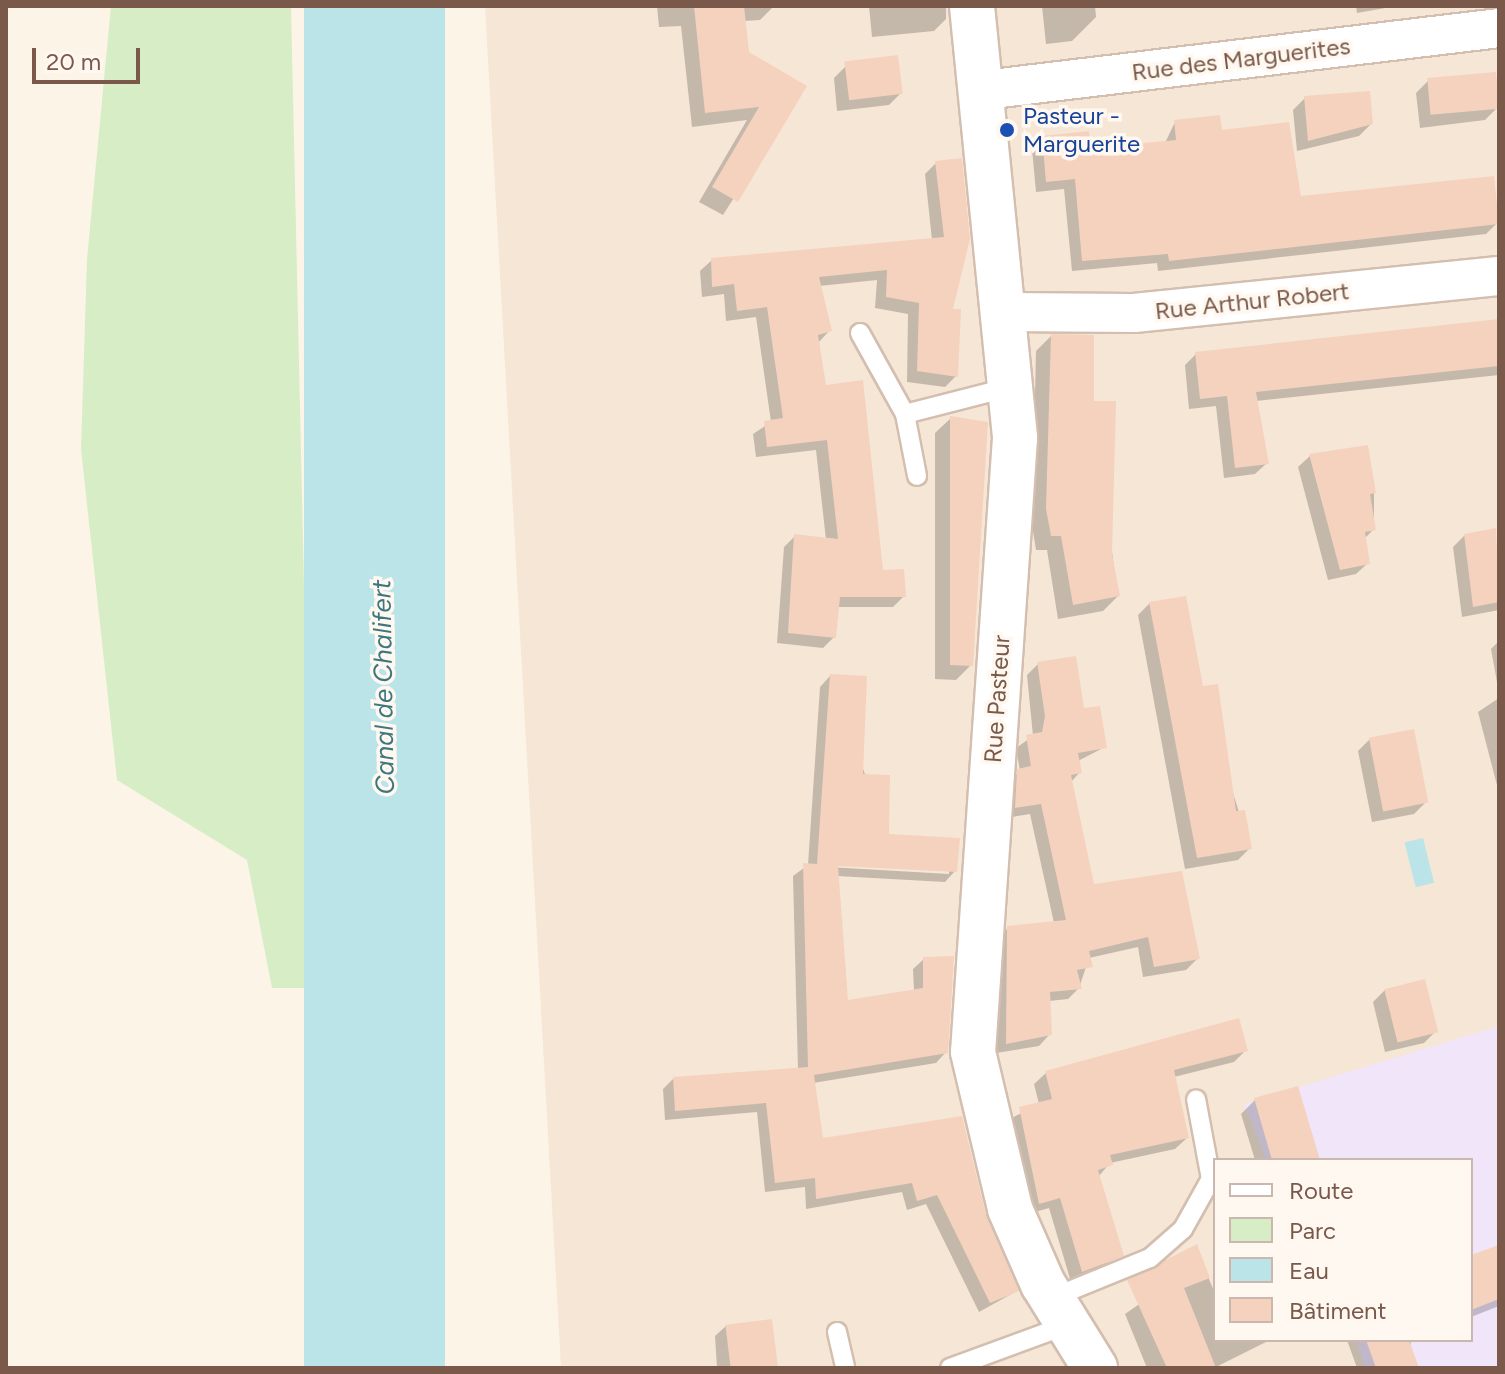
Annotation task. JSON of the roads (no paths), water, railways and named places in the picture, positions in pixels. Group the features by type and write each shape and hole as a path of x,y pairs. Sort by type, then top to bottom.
{"street":[{"name":"Rue Pasteur","path":"972,6 984,90 1015,438 973,1052 1010,1209 1060,1311 1095,1368"},
{"name":"Rue des Marguerites","path":"984,90 1499,28"},
{"name":"Rue Arthur Robert","path":"1005,312 1134,313 1499,276"}],"lane":[{"path":"860,333 905,414 917,476"},
{"path":"905,414 1011,387"},
{"path":"950,1368 1060,1311 1150,1258 1183,1229 1211,1179 1196,1099"},
{"path":"837,1332 845,1368"}],"water":[{"name":"Canal de Chalifert","path":"304,6 445,6 445,1368 304,1368"},
{"path":"1423,838 1434,883 1416,887 1405,843"}],"place":[{"name":"Pasteur - Marguerite","path":"1007,130"}]}
